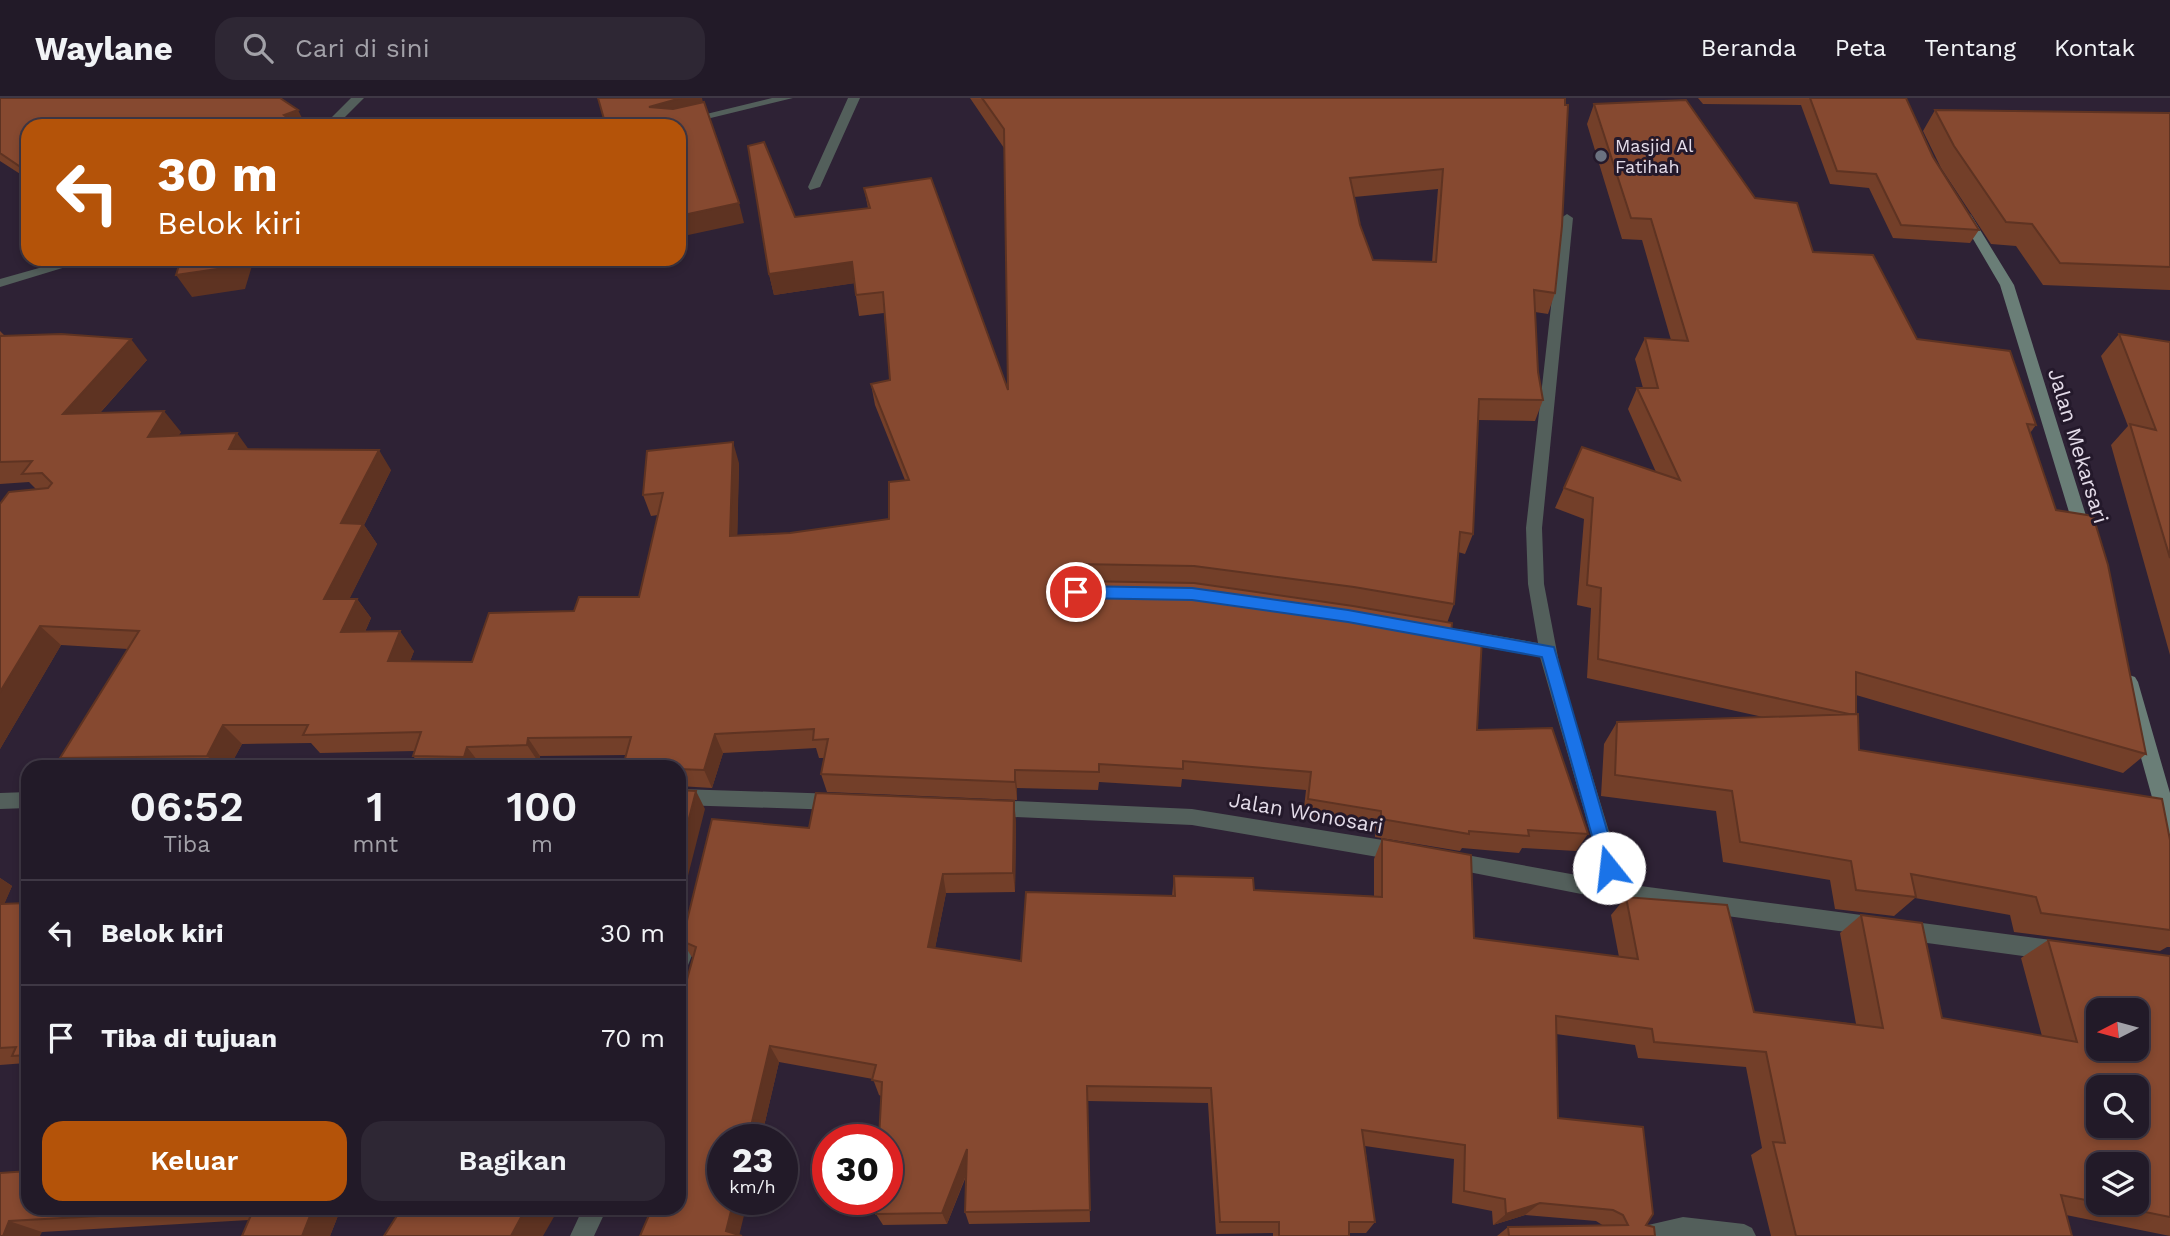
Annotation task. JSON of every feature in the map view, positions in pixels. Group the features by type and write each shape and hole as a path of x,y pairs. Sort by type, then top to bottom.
{"street":[{"path":"336,119 358,98"},
{"path":"686,121 787,98"},
{"path":"814,187 855,98"},
{"name":"Jalan Mekarsari","path":"1957,203 1991,254 2007,285 2087,545"},
{"path":"1567,218 1534,528 1536,584 1552,673 1617,892"},
{"path":"0,283 60,266"},
{"path":"1442,633 1549,652"},
{"path":"2123,664 2170,826"},
{"path":"686,797 856,802"},
{"path":"714,823 720,798"},
{"path":"0,801 21,800"},
{"name":"Jalan Wonosari","path":"968,807 1192,817 1617,892 2073,953"},
{"path":"686,937 696,901"},
{"path":"582,1236 592,1215"},
{"path":"1643,1236 1682,1229 1744,1236"}],"building":[{"path":"0,98 280,98 298,110 284,115 289,119 21,119 21,167 0,153"},
{"path":"598,98 681,98 649,107 673,109 704,102 739,203 686,214 686,119 604,119"},
{"path":"982,98 1565,98 1565,105 1568,105 1562,226 1555,293 1534,290 1538,372 1543,400 1479,399 1473,534 1460,532 1454,604 1354,587 1194,566 1076,564 1065,572 1076,581 1194,583 1353,606 1452,623 1451,633 1482,638 1477,730 1552,728 1588,834 1528,830 1529,836 1469,831 1469,834 1381,819 1381,811 1308,799 1311,772 1183,761 1183,769 1099,764 1099,772 1015,770 1015,782 821,774 828,739 813,740 814,729 715,734 704,770 686,769 686,760 625,760 631,737 528,738 527,745 467,747 464,757 413,756 421,732 303,735 308,725 223,725 207,756 60,758 139,631 40,626 0,692 0,504 9,492 48,488 52,483 42,473 22,474 32,461 0,462 0,336 61,334 131,339 63,414 164,411 148,437 237,433 229,449 379,450 341,523 363,524 324,599 357,599 341,632 400,631 388,661 472,662 489,613 574,611 579,597 639,597 663,493 643,495 647,451 733,442 730,536 790,533 889,519 889,482 909,480 871,384 890,380 883,292 856,295 852,262 769,274 748,146 764,142 795,217 870,208 864,188 931,178 1008,390 1004,129","holes":["1443,169 1436,262 1373,260 1360,225 1350,178"]},
{"path":"1810,98 1906,98 1933,157 1979,230 1901,225 1876,174 1837,171"},
{"path":"1686,100 1755,198 1797,203 1813,252 1873,255 1917,339 2010,351 2036,425 2027,424 2056,510 2093,516 2108,565 2146,754 1856,672 1856,714 1849,714 1598,659 1601,588 1587,585 1593,498 1564,488 1582,447 1680,480 1637,388 1658,388 1645,338 1688,341 1651,219 1631,218 1594,104"},
{"path":"1935,110 2170,113 2170,267 2060,263 2032,224 2006,222 1954,146"},
{"path":"179,266 231,266 231,267 176,275"},
{"path":"2119,334 2170,342 2170,558 2130,424 2156,430"},
{"path":"1858,714 1859,750 2162,799 2170,840 2170,930 2041,913 2036,897 1911,874 1916,897 1856,890 1851,861 1740,842 1732,791 1615,775 1617,722"},
{"path":"686,790 696,791 686,830"},
{"path":"816,793 1014,801 1013,873 943,874 928,947 1021,961 1026,892 1175,896 1174,876 1253,878 1254,890 1382,897 1382,839 1471,855 1474,938 1638,959 1626,897 1727,905 1754,1012 1883,1028 1861,915 1922,923 1942,1018 2077,1042 2048,940 2170,956 2170,1217 2149,1213 2149,1152 2086,1152 2086,1200 2061,1195 2072,1236 1796,1236 1773,1142 1785,1143 1766,1052 1654,1042 1652,1029 1556,1016 1558,1118 1643,1127 1653,1214 1646,1225 1654,1227 1655,1236 1509,1236 1508,1227 1628,1225 1623,1215 1613,1210 1540,1203 1506,1214 1505,1199 1464,1191 1465,1145 1362,1130 1375,1222 1349,1222 1349,1236 1279,1236 1279,1222 1220,1222 1211,1088 1087,1086 1090,1210 965,1212 967,1149 942,1213 903,1214 903,1124 880,1124 882,1082 872,1080 876,1065 770,1046 752,1124 707,1124 707,1215 730,1215 726,1231 742,1236 640,1236 649,1215 686,1215 686,983 696,947 686,943 686,925 712,819 809,828"},
{"path":"21,903 21,1055 12,1056 16,1047 0,1048 0,904"},
{"path":"21,1172 21,1215 117,1215 9,1221 3,1236 0,1236 0,1173"},
{"path":"251,1215 310,1215 302,1236 242,1236"},
{"path":"398,1215 522,1215 511,1236 384,1236"}],"place":[{"name":"Masjid Al Fatihah","path":"1601,156"}],"route":[{"path":"1076,592 1192,594 1348,616 1549,652 1552,673 1609,868"}]}
